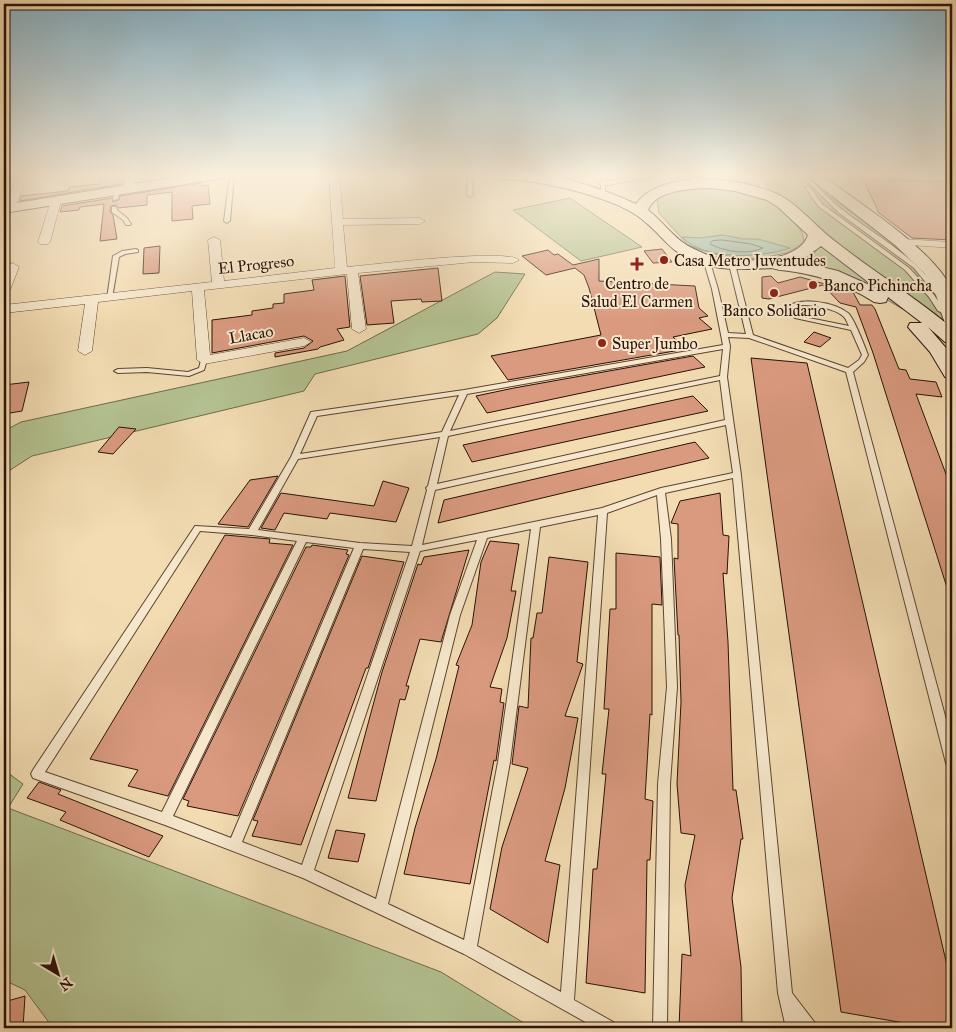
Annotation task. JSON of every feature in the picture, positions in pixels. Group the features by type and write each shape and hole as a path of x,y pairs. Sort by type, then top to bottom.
{"main road":[{"path":"652,222 681,248 706,259 732,264 762,264 811,268 869,290 901,312 936,344 947,360 952,373"},
{"path":"802,222 937,324 950,330"},
{"path":"875,222 901,242 930,270 952,302"},
{"path":"762,264 785,261 806,252 813,245 816,234"}],"street":[{"path":"44,242 50,222"},
{"path":"337,222 359,329"},
{"path":"214,240 218,284"},
{"path":"901,242 952,246"},
{"name":"El Progreso","path":"4,309 346,271 474,260 513,260"},
{"path":"4,290 13,267"},
{"path":"198,287 204,360"},
{"path":"85,351 92,300"},
{"name":"Llacao","path":"204,360 304,342"}],"lane":[{"path":"843,222 907,268 932,296 952,334"},
{"path":"855,222 916,267 939,295 950,330"},
{"path":"109,298 116,256 124,252 136,251"},
{"path":"706,259 726,340 723,377 737,475 785,993 793,1028"},
{"path":"732,264 750,336"},
{"path":"848,371 862,361 865,355 847,315 840,311 803,302 789,308 789,312 797,317 853,329"},
{"path":"252,532 295,457 314,414 464,392 750,336 848,371"},
{"path":"118,371 147,370 194,374 202,369 204,360"},
{"path":"848,371 952,763"},
{"path":"295,457 445,434 723,377"},
{"path":"306,873 416,549 445,434 464,392"},
{"path":"430,488 729,422"},
{"path":"610,1028 469,949 306,873 165,818 37,774 198,528 252,532 360,546 416,549 603,511 661,491 737,475"},
{"path":"660,1028 664,784 672,687 666,539 661,491"},
{"path":"567,1004 603,511"},
{"path":"469,949 504,762 536,525"},
{"path":"381,908 455,614 483,536"},
{"path":"165,818 303,540"},
{"path":"235,844 360,546"},
{"path":"785,993 810,1028"}],"shaded area":[{"path":"529,222 606,222 642,247 581,261"},
{"path":"667,222 795,222 804,239 804,242 786,253 758,259 718,255 688,245"},
{"path":"805,222 865,222 885,237 921,268 952,338"},
{"path":"821,244 841,261 931,326 849,277 797,264 813,255"},
{"path":"495,272 525,274 497,318 478,334 315,374 304,391 32,456 4,474 4,431 21,422 347,351"},
{"path":"4,770 23,784 8,808 441,972 532,1028 53,1028 25,990 4,980"}],"water":[{"path":"723,235 743,239 758,239 790,248 764,254 719,254 692,245 682,237 700,238"}],"building":[{"path":"102,222 114,222 117,239 100,241"},
{"path":"891,222 952,222 952,240 912,238"},
{"path":"160,246 159,273 143,274 144,248"},
{"path":"662,249 672,262 653,263 644,251"},
{"path":"548,250 554,255 558,254 573,265 599,259 599,281 695,286 699,308 708,316 699,318 712,329 673,337 686,349 508,380 491,356 601,335 584,275 575,268 546,275 522,256"},
{"path":"438,268 442,301 422,302 421,299 391,301 394,323 367,325 360,276"},
{"path":"345,276 350,327 337,329 344,340 318,349 275,357 275,353 304,348 313,341 304,336 212,353 212,320 252,315 252,311 273,308 273,304 284,303 284,294 314,290 312,280"},
{"path":"771,276 778,283 800,277 853,292 860,305 872,305 875,309 899,369 906,370 910,379 936,382 942,397 916,394 952,490 952,593 949,594 873,353 856,307 840,303 823,285 769,299 762,298 762,277"},
{"path":"814,332 831,338 820,347 804,342"},
{"path":"693,356 705,367 487,413 476,396 514,388"},
{"path":"751,358 807,363 952,987 952,1028 933,1028 841,1012"},
{"path":"29,382 22,411 4,414 4,385"},
{"path":"693,396 708,411 472,462 463,445"},
{"path":"119,427 136,429 113,454 98,452"},
{"path":"695,442 709,458 438,523 444,500"},
{"path":"278,476 248,527 218,524 250,480"},
{"path":"383,481 409,488 396,522 330,513 327,519 284,513 275,530 261,528 281,493 374,506"},
{"path":"720,493 723,535 729,536 727,574 723,573 728,642 733,790 736,790 743,839 741,839 732,898 741,967 742,1028 679,1028 682,954 691,956 685,885 695,835 681,833 677,784 681,702 674,558 678,559 678,524 671,523 680,501"},
{"path":"225,535 270,539 269,543 293,545 168,796 128,786 138,770 90,759"},
{"path":"490,541 519,544 511,591 516,591 507,638 490,687 502,689 500,702 504,703 496,761 494,760 470,884 404,874 415,828 436,759 459,666 456,665 472,625 481,562"},
{"path":"312,545 348,550 346,554 349,555 238,816 187,806 189,801 183,799 306,547 311,547"},
{"path":"469,550 441,642 420,639 406,686 409,686 405,700 400,699 376,801 348,798 382,672 418,564 421,565 424,557"},
{"path":"616,553 660,557 662,605 652,604 652,715 650,714 645,799 653,801 650,860 647,860 645,993 586,983 593,869 597,869 606,774 602,774 609,709 604,709 610,609 616,609"},
{"path":"362,556 404,562 368,668 366,668 301,845 252,836 258,821 253,820"},
{"path":"549,557 588,562 577,662 583,664 565,716 578,718 565,788 545,861 560,865 548,943 490,909 502,847 528,768 512,764 519,706 528,708 531,638 533,638 537,613 542,613"},
{"path":"39,782 61,790 58,794 163,836 149,857 60,820 66,812 27,798"},
{"path":"336,830 365,834 358,862 328,858"},
{"path":"25,996 23,1028 4,1028 4,1002"}],"place":[{"name":"Casa Metro Juventudes","path":"664,260"},
{"name":"Centro de Salud El Carmen","path":"637,264"},
{"name":"Banco Pichincha","path":"813,285"},
{"name":"Banco Solidario","path":"774,293"},
{"name":"Super Jumbo","path":"602,343"}]}
